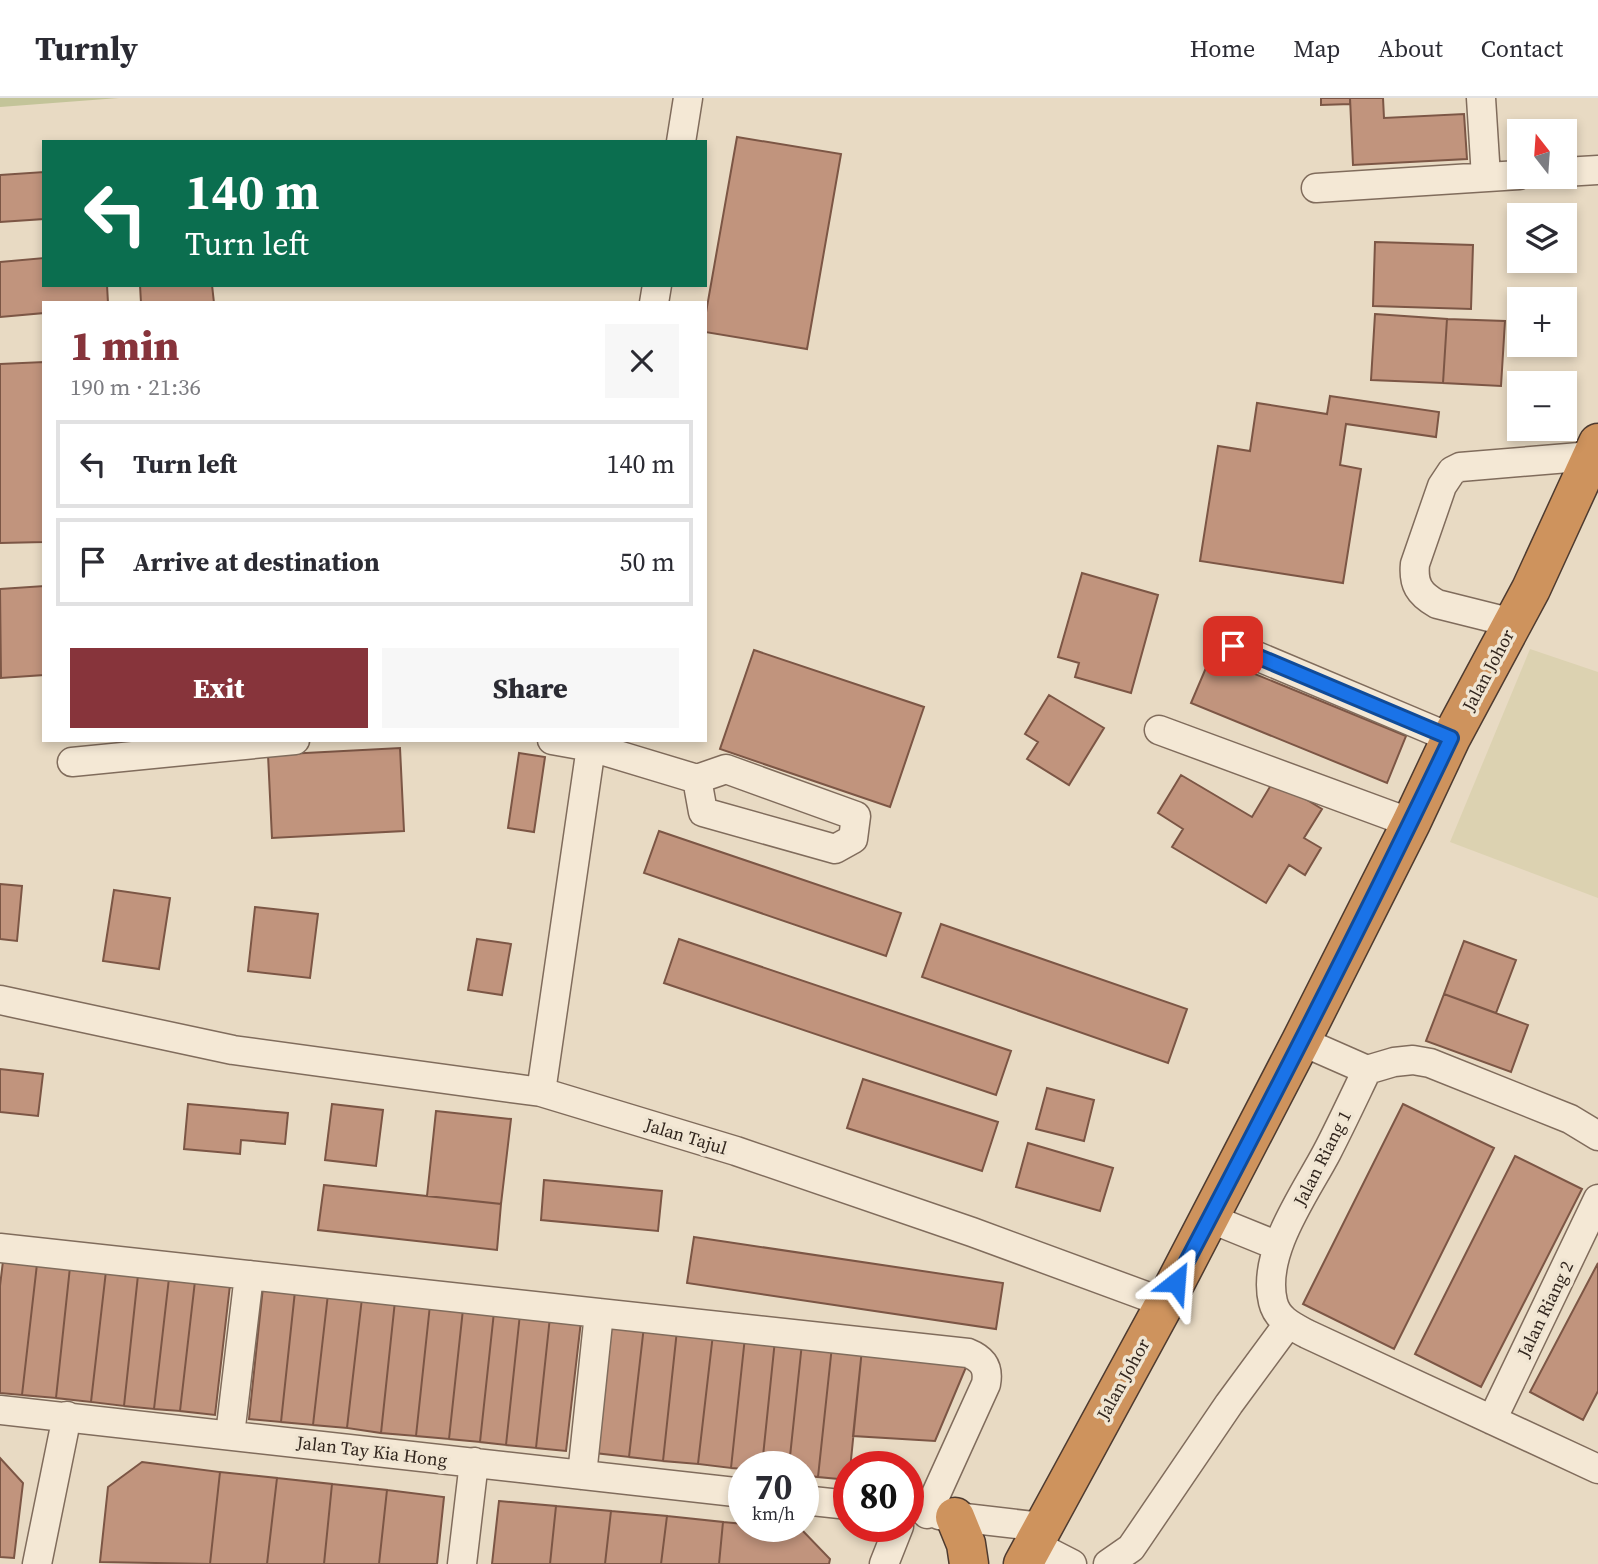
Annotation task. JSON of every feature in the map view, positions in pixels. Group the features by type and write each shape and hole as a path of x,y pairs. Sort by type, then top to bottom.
{"highway":[{"name":"Jalan Johor","path":"1033,1545 1165,1303 1301,1041 1451,738 1513,623 1595,450"},
{"path":"930,1514 966,1544 969,1564"}],"street":[{"path":"681,140 688,98"},
{"path":"1481,98 1486,177"},
{"path":"1577,171 1598,170"},
{"path":"1316,188 1507,176"},
{"path":"1513,623 1437,604 1425,598 1418,589 1414,576 1415,564 1442,486 1452,471 1469,465 1595,450"},
{"path":"1233,646 1451,738"},
{"path":"1159,730 1411,823"},
{"path":"72,762 275,742"},
{"path":"572,742 591,744 697,779 726,769 856,816 853,839 835,849 703,812 697,779"},
{"path":"541,1092 591,744"},
{"name":"Jalan Tajul","path":"0,1000 233,1050 541,1092 736,1151 1165,1303"},
{"path":"1301,1041 1367,1070 1394,1062 1413,1060 1430,1063 1570,1119 1598,1136"},
{"name":"Jalan Riang 1","path":"1288,1324 1273,1304 1271,1288 1278,1246 1284,1229 1367,1070"},
{"name":"Jalan Riang 2","path":"1492,1420 1598,1199"},
{"path":"1209,1218 1278,1246"},
{"path":"0,1248 968,1353 978,1357 985,1365 988,1374 986,1384 930,1514 1033,1545 1072,1564"},
{"path":"230,1435 249,1275"},
{"path":"582,1475 599,1313"},
{"path":"1108,1564 1131,1548 1229,1404 1288,1324 1598,1469"},
{"name":"Jalan Tay Kia Hong","path":"0,1410 728,1491"},
{"path":"37,1564 67,1416"},
{"path":"463,1564 474,1462"},
{"path":"884,1564 893,1542"}],"shaded area":[{"path":"1530,649 1598,672 1598,898 1450,842"}],"green space":[{"path":"0,98 119,98 0,107"}],"building":[{"path":"1321,98 1350,98 1350,104 1321,105"},
{"path":"1350,98 1383,98 1384,118 1464,114 1467,159 1353,165"},
{"path":"737,137 841,154 807,349 707,332 707,307"},
{"path":"42,172 42,219 0,222 0,175"},
{"path":"1375,242 1473,245 1471,309 1373,306"},
{"path":"42,258 42,287 107,287 108,301 42,301 42,313 0,317 0,262"},
{"path":"140,287 212,287 214,301 141,301"},
{"path":"1375,314 1447,319 1443,383 1371,380"},
{"path":"1447,319 1505,321 1501,386 1443,383"},
{"path":"42,362 42,542 0,543 0,364"},
{"path":"1330,396 1439,412 1436,437 1346,424 1340,465 1361,469 1343,583 1200,561 1218,446 1250,451 1257,403 1327,414"},
{"path":"1082,573 1158,595 1131,693 1075,677 1079,663 1058,657"},
{"path":"42,586 42,675 1,678 0,589"},
{"path":"754,650 924,707 890,807 720,749"},
{"path":"1211,656 1406,736 1387,783 1191,703"},
{"path":"1049,695 1104,728 1069,785 1027,759 1038,742 1025,734"},
{"path":"400,748 404,831 272,838 268,755"},
{"path":"519,753 545,757 534,832 508,828"},
{"path":"1181,775 1252,817 1274,780 1322,809 1304,838 1321,848 1305,875 1289,865 1266,903 1172,847 1183,829 1158,813"},
{"path":"659,831 901,913 886,956 644,873"},
{"path":"0,884 22,886 17,941 0,939"},
{"path":"114,890 170,898 159,969 103,961"},
{"path":"255,907 318,914 310,978 248,971"},
{"path":"941,924 1187,1009 1168,1063 922,977"},
{"path":"477,939 511,944 502,995 468,990"},
{"path":"679,939 1011,1051 996,1095 664,983"},
{"path":"1464,941 1516,960 1496,1013 1444,994"},
{"path":"1444,994 1528,1025 1511,1072 1426,1041"},
{"path":"0,1069 43,1074 38,1116 0,1112"},
{"path":"863,1079 998,1122 982,1171 847,1128"},
{"path":"1047,1088 1094,1100 1084,1141 1036,1129"},
{"path":"188,1104 288,1113 285,1144 241,1140 240,1154 184,1149"},
{"path":"332,1104 383,1110 376,1166 325,1160"},
{"path":"1403,1104 1494,1148 1394,1349 1303,1304"},
{"path":"436,1111 511,1119 501,1204 427,1196"},
{"path":"1028,1143 1113,1168 1100,1211 1016,1187"},
{"path":"1515,1156 1582,1189 1481,1387 1415,1354"},
{"path":"544,1180 662,1191 658,1231 541,1220"},
{"path":"324,1185 501,1204 497,1250 318,1230"},
{"path":"694,1237 1003,1283 996,1329 687,1283"},
{"path":"3,1261 37,1264 22,1395 0,1393 0,1286"},
{"path":"1598,1263 1598,1391 1583,1420 1530,1392"},
{"path":"37,1264 70,1267 56,1398 22,1395"},
{"path":"70,1267 106,1271 91,1402 56,1398"},
{"path":"106,1271 138,1275 124,1406 91,1402"},
{"path":"138,1275 169,1278 154,1409 124,1406"},
{"path":"169,1278 195,1281 180,1411 154,1409"},
{"path":"195,1281 230,1285 215,1415 180,1411"},
{"path":"263,1287 295,1291 281,1422 249,1419"},
{"path":"295,1291 328,1294 313,1425 281,1422"},
{"path":"328,1294 362,1298 347,1428 313,1425"},
{"path":"362,1298 395,1301 381,1433 347,1428"},
{"path":"395,1301 430,1305 416,1436 381,1433"},
{"path":"430,1305 463,1309 449,1439 416,1436"},
{"path":"463,1309 494,1312 480,1442 449,1439"},
{"path":"494,1312 520,1314 506,1445 480,1442"},
{"path":"520,1314 550,1317 536,1448 506,1445"},
{"path":"550,1317 581,1321 566,1451 536,1448"},
{"path":"610,1323 644,1326 629,1457 595,1453"},
{"path":"644,1326 677,1330 663,1461 629,1457"},
{"path":"677,1330 713,1334 698,1464 663,1461"},
{"path":"713,1334 745,1337 733,1451 728,1451 728,1468 698,1464"},
{"path":"745,1337 775,1340 764,1451 733,1451"},
{"path":"775,1340 802,1343 791,1451 764,1451"},
{"path":"802,1343 832,1346 819,1468 819,1451 791,1451"},
{"path":"832,1346 862,1349 852,1451 833,1451 833,1478 819,1477"},
{"path":"862,1349 969,1360 935,1441 853,1436"},
{"path":"0,1458 23,1483 14,1558 0,1557"},
{"path":"142,1462 220,1472 210,1564 100,1562 108,1487"},
{"path":"220,1472 277,1478 267,1564 210,1564"},
{"path":"277,1478 332,1484 324,1564 267,1564"},
{"path":"332,1484 387,1490 379,1564 324,1564"},
{"path":"387,1490 444,1497 437,1564 379,1564"},
{"path":"499,1501 556,1506 550,1564 492,1564"},
{"path":"556,1506 611,1511 605,1564 550,1564"},
{"path":"611,1511 667,1516 661,1564 605,1564"},
{"path":"667,1516 723,1522 719,1564 661,1564"},
{"path":"723,1522 728,1522 728,1542 814,1542 830,1559 829,1564 719,1564"}],"route":[{"path":"1176,1282 1301,1041 1451,738 1233,646"}]}
